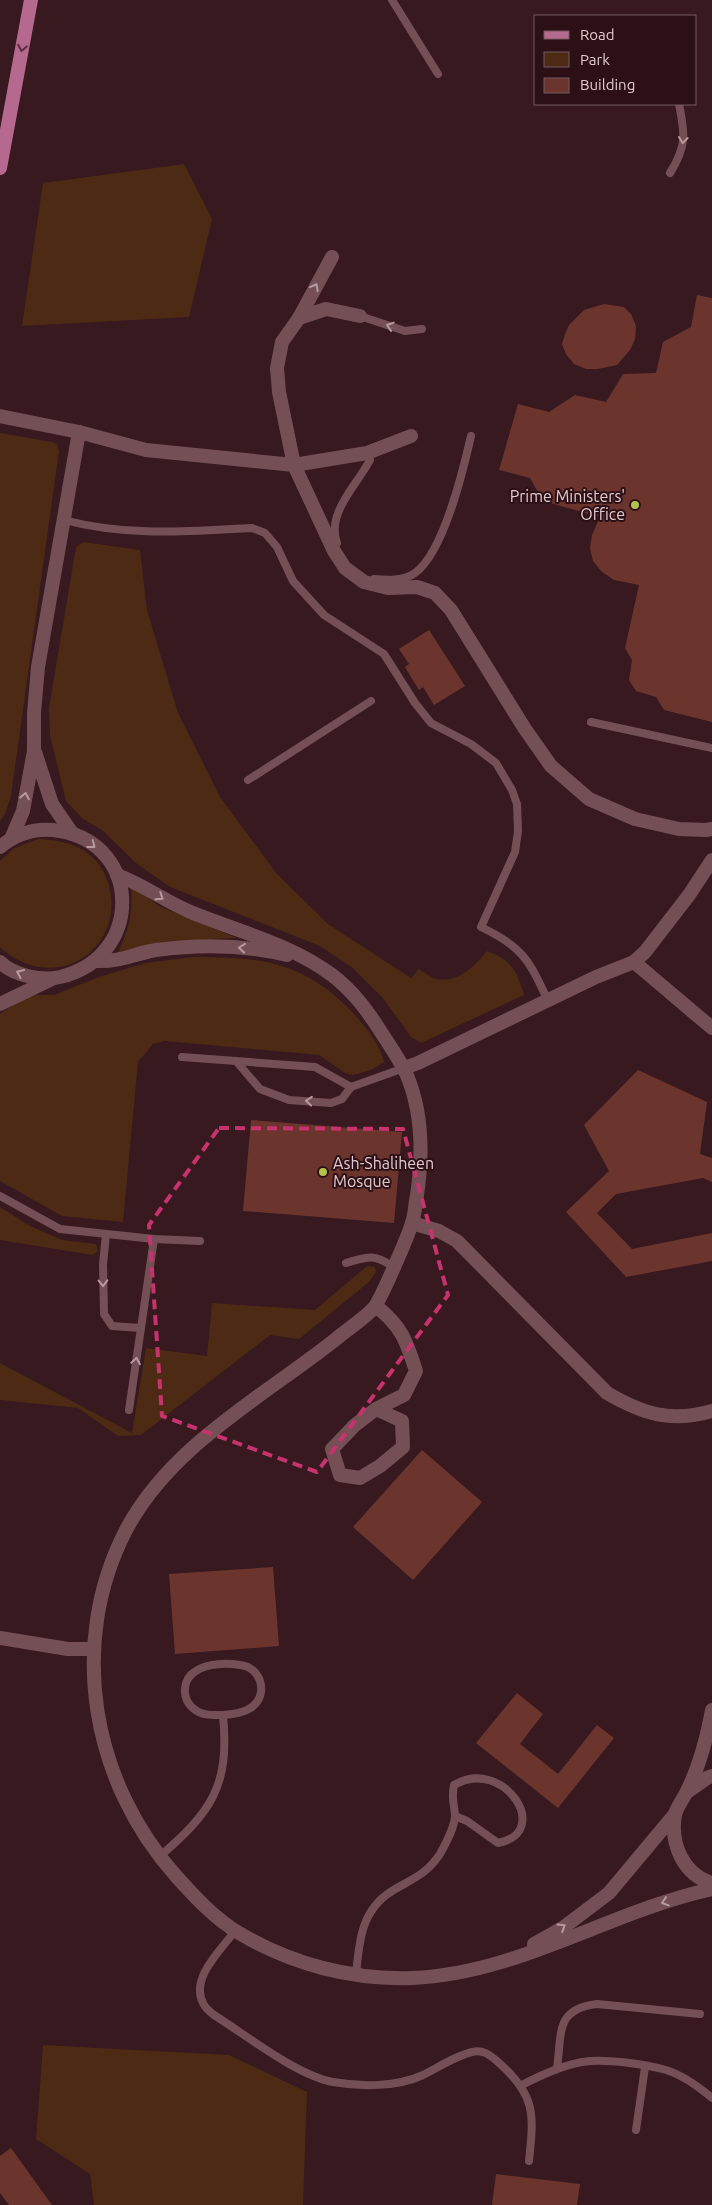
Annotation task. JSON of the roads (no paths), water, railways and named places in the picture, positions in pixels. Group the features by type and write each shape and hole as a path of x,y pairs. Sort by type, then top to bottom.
{"main road":[{"path":"1,160 31,0"}],"street":[{"path":"332,257 299,318 282,342 277,368 279,392 294,465 334,552 345,568 364,582 388,588 417,587 435,593 451,610 525,729 551,766 589,800 635,819 680,829 706,830 712,828"},
{"path":"299,318 326,309 360,316"},
{"path":"0,416 79,432 146,450 294,465 367,453 411,436"},
{"path":"5,843 22,811 34,752 34,712 38,667 79,432"},
{"path":"34,752 52,804 72,833"},
{"path":"0,1004 53,979 76,973 96,961 112,943 121,921 122,898 117,875 106,856 90,842 72,833 51,829 30,831 5,843"},
{"path":"404,1068 418,1064 596,977 634,962 645,952 690,895 712,860"},
{"path":"117,875 136,882 168,903 271,941 332,975 363,1003 404,1068 412,1088 420,1133 420,1174 412,1223 376,1306 318,1353 229,1418 172,1468 146,1495 125,1532 109,1571 98,1614 93,1649 97,1714 103,1742 117,1782 142,1832 159,1857 192,1894 234,1931 288,1958 320,1968 383,1978 439,1976 472,1971 574,1937 634,1912 686,1895 712,1889"},
{"path":"96,961 114,962 155,950 224,946 264,950 307,960"},
{"path":"0,962 26,976 53,979"},
{"path":"634,962 712,1028"},
{"path":"412,1223 439,1231 457,1241 607,1393 633,1408 657,1415 676,1417 712,1411"},
{"path":"376,1306 395,1321 408,1343 416,1370 404,1396 376,1409 355,1424 332,1449 340,1475 360,1478 380,1466 403,1446 402,1421 376,1409"},
{"path":"0,1638 68,1649 93,1649"},
{"path":"505,1960 564,1927 609,1893 675,1814 687,1792 709,1728 712,1710"},
{"path":"687,1792 706,1778 712,1776"},
{"path":"675,1814 673,1834 678,1853 690,1870 712,1883"}],"lane":[{"path":"392,0 438,74"},
{"path":"670,173 681,155 684,129 680,105"},
{"path":"360,316 406,331 422,329"},
{"path":"367,453 370,460 338,511 334,536 342,556 361,574 374,579 393,580 414,574 428,561 437,544 462,473 471,436"},
{"path":"64,520 139,533 168,534 252,528 265,532 277,547 293,581 308,599 324,615 384,654 414,703 431,723 477,749 496,763 517,804 518,831 515,852 481,927 516,946 530,963 548,1001"},
{"path":"248,780 371,701"},
{"path":"591,722 712,748"},
{"path":"182,1057 315,1067 351,1088"},
{"path":"236,1061 260,1089 290,1100 331,1104 342,1099 351,1088 404,1068"},
{"path":"0,1196 60,1229 154,1239 200,1241"},
{"path":"106,1234 103,1264 104,1314 112,1326 141,1328"},
{"path":"129,1410 154,1239"},
{"path":"346,1263 370,1256 382,1259 393,1266"},
{"path":"245,1665 256,1671 261,1682 260,1698 252,1707 239,1713 223,1715 206,1715 194,1710 187,1701 184,1690 186,1680 195,1671 207,1666 245,1665"},
{"path":"159,1857 199,1821 214,1798 222,1771 226,1742 223,1715"},
{"path":"356,1975 359,1941 366,1918 379,1901 392,1890 410,1882 427,1871 440,1853 451,1832 455,1816 451,1798 454,1785 466,1778 479,1776 493,1780 515,1797 522,1812 523,1824 517,1835 498,1843 455,1816"},
{"path":"234,1931 203,1974 199,1989 203,2004 214,2015 304,2072 332,2081 363,2085 394,2083 421,2076 472,2052 488,2053 522,2085 533,2117 529,2161"},
{"path":"557,2068 564,2025 568,2013 581,2006 597,2004 700,2014"},
{"path":"522,2085 557,2068 584,2061 612,2062 667,2070 686,2080 712,2098"},
{"path":"636,2130 645,2066"}],"place":[{"name":"Prime Ministers' Office","path":"635,505"},
{"name":"Ash-Shaliheen Mosque","path":"323,1172"}]}
